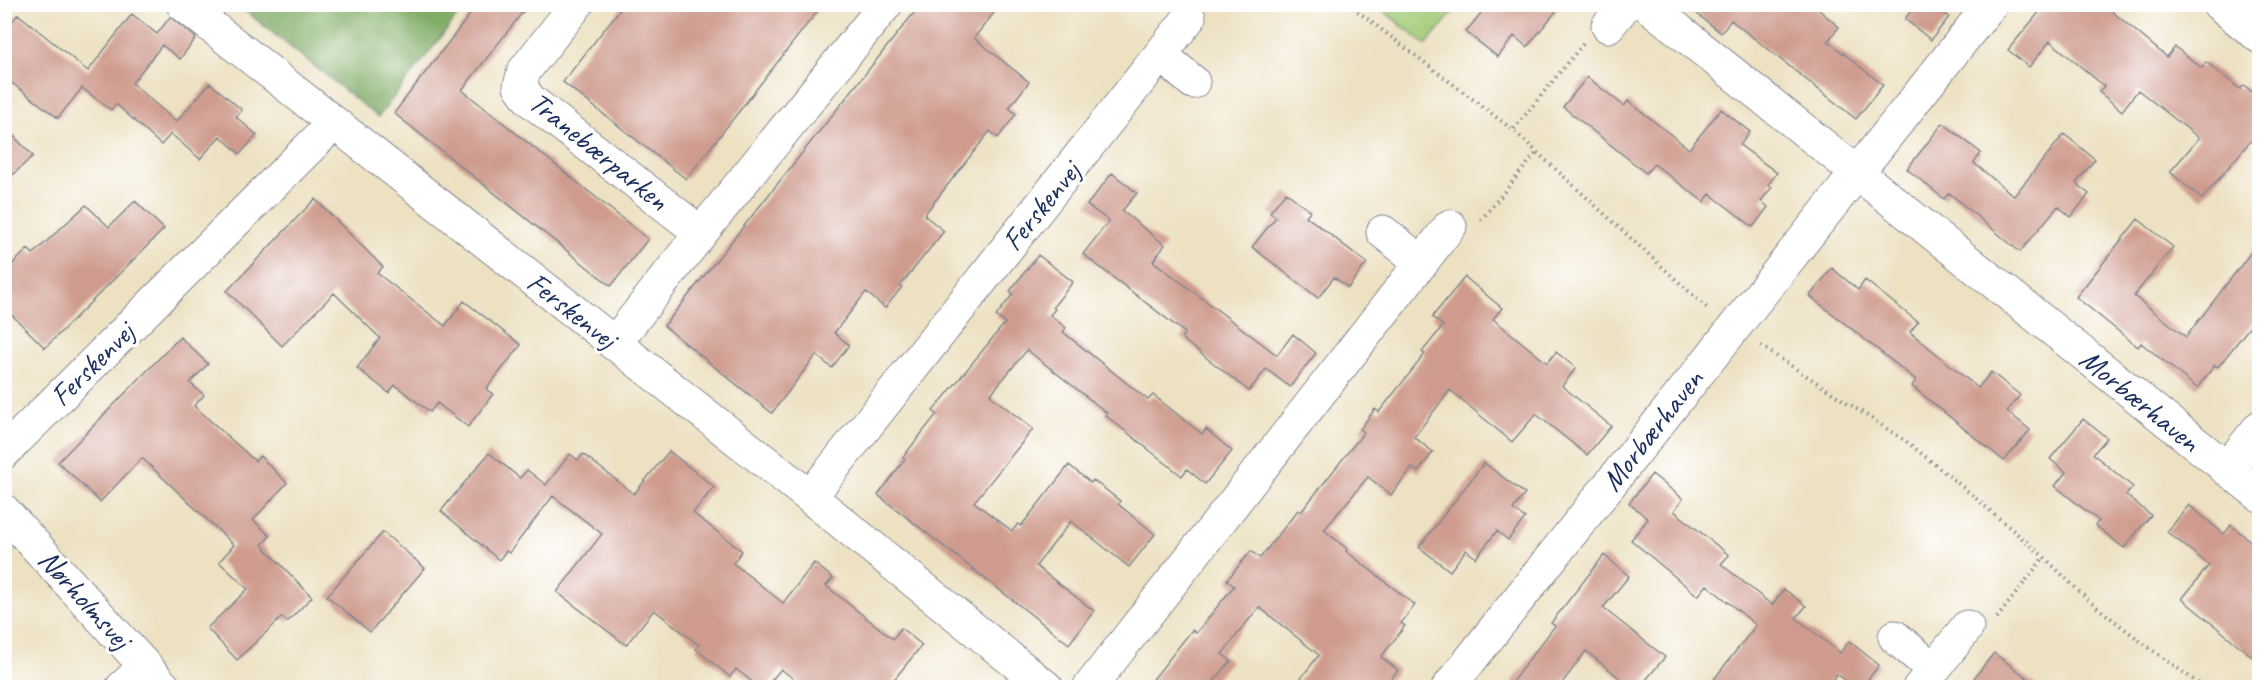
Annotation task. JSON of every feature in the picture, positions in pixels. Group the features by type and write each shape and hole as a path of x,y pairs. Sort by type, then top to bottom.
{"street":[{"name":"Ferskenvej","path":"183,4 810,497 1047,687"},
{"name":"Tranebærparken","path":"577,4 524,71 520,86 530,100 701,233"},
{"path":"614,344 886,4"},
{"name":"Morbærhaven","path":"1646,4 2259,495"},
{"name":"Morbærhaven","path":"1448,687 1991,4"},
{"path":"2218,4 2259,37"},
{"name":"Ferskenvej","path":"810,497 1189,18"},
{"path":"1161,55 1193,82"},
{"name":"Ferskenvej","path":"4,452 333,124"},
{"path":"1089,687 1450,226"},
{"path":"1383,232 1422,263"},
{"name":"Morbærhaven","path":"2226,469 2259,427"},
{"name":"Nørholmsvej","path":"4,511 156,676"},
{"path":"1895,637 1926,678 1967,627"},
{"path":"122,687 156,676"}],"path":[{"path":"1348,4 1538,151 1701,305 1907,442 2044,557 2089,601 2205,687"},
{"path":"1513,130 1592,34 1617,15"},
{"path":"1450,226 1464,231 1476,226 1538,151"},
{"path":"1967,627 1986,632 2044,557"}],"green space":[{"path":"1459,4 1426,45 1376,5"},
{"path":"238,5 466,5 378,117"}],"building":[{"path":"478,4 529,4 462,90 648,239 611,286 394,113"},
{"path":"624,4 823,4 686,179 563,82"},
{"path":"921,4 1001,4 974,38 1029,82 1009,108 1016,114 998,138 990,131 924,215 944,231 900,286 902,287 885,308 866,292 834,333 849,345 832,368 816,355 772,413 664,326"},
{"path":"1488,4 1562,4 1527,47 1514,36 1498,57 1466,32"},
{"path":"1685,4 1812,4 1839,27 1828,41 1883,85 1856,119 1731,20 1721,33"},
{"path":"1916,4 1934,4 1949,17 1931,40 1905,19"},
{"path":"2046,4 2103,4 2167,57 2175,47 2202,68 2206,62 2240,89 2244,85 2259,98 2259,131 2202,199 2170,172 2199,138 2138,90 2122,111 2099,92 2104,86 2050,41 2029,67 2008,50"},
{"path":"18,14 88,71 132,14 157,34 170,17 196,38 180,59 162,45 132,83 176,122 210,83 242,110 236,117 257,135 240,154 220,136 200,159 171,134 161,145 116,104 111,110 82,88 58,118 4,77 4,31"},
{"path":"1587,77 1624,106 1628,101 1689,149 1721,109 1750,132 1740,145 1777,173 1768,185 1772,187 1761,201 1768,207 1753,227 1710,194 1704,202 1654,164 1646,173 1563,107"},
{"path":"1943,123 1981,153 1974,163 2014,196 2064,134 2095,159 2076,183 2089,194 2071,217 2058,206 2020,252 1949,193 1944,199 1907,169"},
{"path":"4,126 33,156 4,183"},
{"path":"1112,173 1137,193 1122,211 1165,245 1153,261 1277,355 1293,334 1316,353 1290,387 1266,369 1249,391 1181,338 1185,333 1083,254 1109,221 1087,205"},
{"path":"1286,192 1310,211 1306,216 1367,263 1348,288 1334,277 1318,298 1252,247 1276,217 1270,212"},
{"path":"315,199 383,267 377,273 445,326 464,301 521,345 486,389 493,394 468,427 437,403 430,412 395,385 389,393 357,368 380,338 334,293 282,346 227,291"},
{"path":"135,201 164,229 45,348 4,307 4,272 28,249 33,254 86,205 109,227"},
{"path":"2138,219 2173,247 2134,296 2186,337 2259,242 2259,315 2218,367 2215,365 2197,388 2141,343 2138,347 2076,297"},
{"path":"1038,255 1073,282 1053,307 1055,309 1050,315 1066,328 1063,332 1148,400 1153,395 1202,434 1206,429 1232,451 1205,484 1187,469 1182,476 1027,350 990,395 1033,429 974,502 1012,531 1018,524 1021,526 1069,465 1091,483 1093,480 1120,501 1118,504 1155,534 1129,567 1071,521 1036,566 1094,611 1069,644 878,495 905,459 903,457 937,414 933,411 1005,323 996,316 1013,294 1010,291"},
{"path":"1832,268 1858,290 1865,280 1918,322 1910,332 1978,388 1991,372 2020,395 2007,411 2030,430 2004,461 1912,386 1916,380 1810,296"},
{"path":"1465,277 1502,308 1493,319 1547,363 1556,352 1576,368 1562,386 1611,426 1587,455 1536,414 1512,442 1450,390 1414,437 1433,452 1418,472 1412,468 1391,495 1368,477 1324,530 1347,549 1346,551 1415,605 1401,623 1405,626 1381,657 1398,670 1384,687 1294,687 1319,655 1259,607 1222,654 1231,661 1209,687 1147,687 1192,630 1196,633 1234,586 1227,580 1251,551 1260,558 1298,510 1301,512 1364,432 1360,429 1375,409 1379,412 1425,354 1422,352 1443,326 1432,317"},
{"path":"180,337 208,364 190,383 204,395 194,406 255,461 260,456 287,483 253,520 270,536 262,545 312,597 287,622 282,617 237,660 207,628 248,589 219,562 234,545 142,458 100,502 58,462"},
{"path":"2083,419 2107,438 2093,454 2133,487 2126,495 2151,515 2124,548 2095,525 2099,521 2055,486 2066,472 2050,459"},
{"path":"669,451 714,487 693,513 742,551 733,563 783,603 814,563 833,578 826,586 893,639 901,628 922,645 888,687 804,687 781,669 766,687 759,687 736,669 730,677 696,649 699,645 654,610 626,645 557,592 602,534 553,496 509,553 506,551 499,560 441,511 489,453 520,478 527,470 546,485 570,454 578,460 583,454 634,494"},
{"path":"1484,463 1525,494 1513,509 1525,518 1508,540 1497,531 1476,558 1466,550 1450,571 1419,547"},
{"path":"1652,474 1683,499 1674,511 1729,555 1721,564 1772,605 1784,589 1806,606 1796,618 1840,653 1849,641 1879,665 1862,687 1855,687 1837,674 1827,687 1708,687 1756,625 1707,585 1698,596 1631,540 1648,519 1629,503"},
{"path":"2189,505 2224,534 2231,525 2259,548 2259,662 2182,599 2209,565 2167,532"},
{"path":"383,532 425,568 370,632 327,596"},
{"path":"1604,555 1629,576 1603,608 1665,657 1640,687 1631,687 1586,651 1559,687 1508,687 1555,626 1551,623"},
{"path":"1994,653 2039,687 1967,687"}]}
